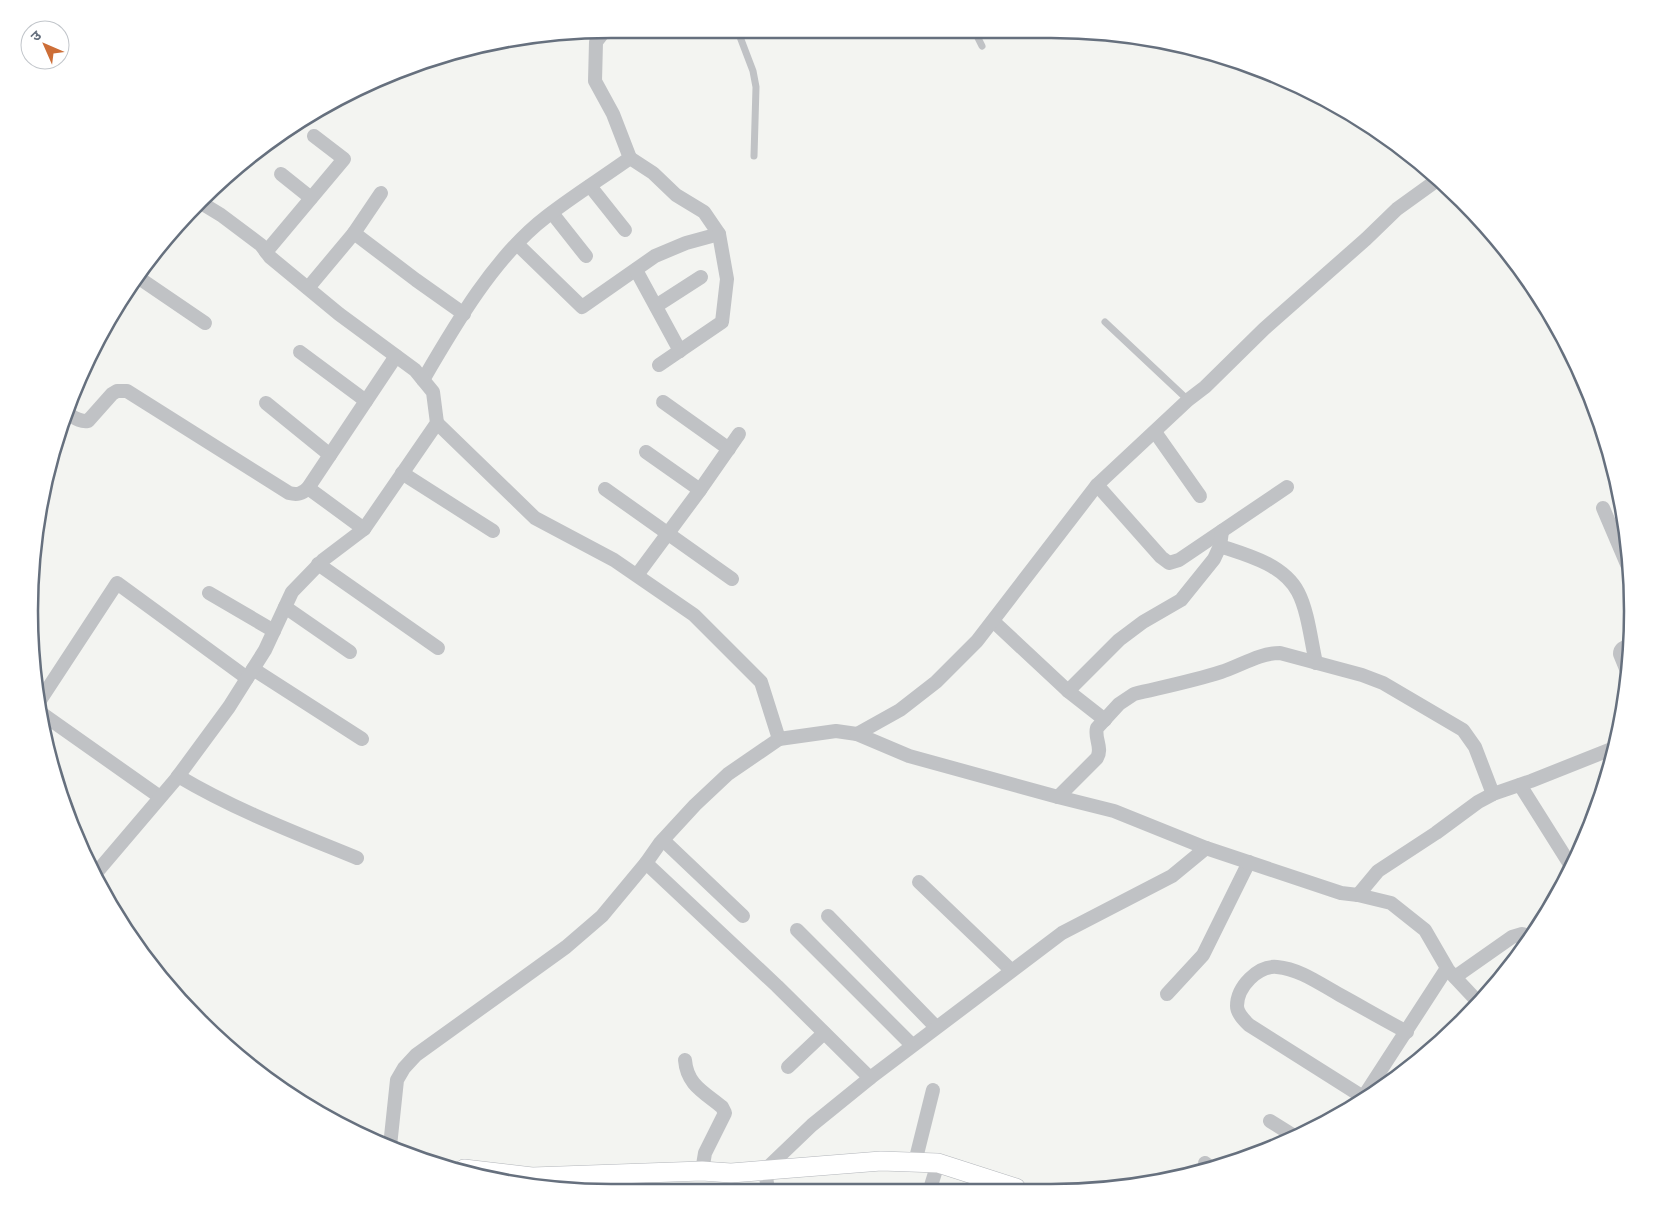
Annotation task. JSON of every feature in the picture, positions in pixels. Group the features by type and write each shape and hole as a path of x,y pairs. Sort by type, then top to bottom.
{"street":[{"path":"599,38 596,42 595,81 613,114 630,158 653,173 676,195 704,212 719,234 727,279 722,322 659,364"},
{"path":"266,252 344,159 314,136"},
{"path":"423,380 464,314 508,252 552,213 630,158"},
{"path":"282,174 311,198"},
{"path":"857,734 900,710 936,682 977,641 1097,485 1188,400 1205,387 1264,329 1366,239 1397,209 1433,183"},
{"path":"590,186 625,230"},
{"path":"308,288 354,233 381,193"},
{"path":"205,205 261,244 266,252 339,314 415,370 433,392 437,423 535,518 614,560 694,615 761,682 779,739"},
{"path":"552,213 586,256"},
{"path":"354,233 464,314"},
{"path":"517,244 582,308 655,256 686,243 719,234"},
{"path":"636,270 680,351"},
{"path":"656,306 702,277"},
{"path":"144,278 206,323"},
{"path":"300,352 366,401"},
{"path":"72,416 78,420 88,421 112,394 117,391 127,391 296,495 308,488 396,356"},
{"path":"662,402 729,448"},
{"path":"266,403 330,455"},
{"path":"99,869 178,776 229,707 265,650 292,592 318,564 364,529 437,423"},
{"path":"1155,432 1200,496"},
{"path":"637,575 739,434"},
{"path":"646,452 700,490"},
{"path":"402,473 493,531"},
{"path":"1097,485 1161,558 1169,563 1179,560 1287,488"},
{"path":"308,488 364,529"},
{"path":"605,489 732,579"},
{"path":"1603,508 1621,551"},
{"path":"1068,691 1119,640 1143,622 1181,600 1214,559 1220,546 1222,531"},
{"path":"1220,546 1264,562 1293,584 1302,602 1316,663"},
{"path":"318,564 438,648"},
{"path":"44,695 117,583 250,674 362,739"},
{"path":"209,593 274,631"},
{"path":"285,607 350,652"},
{"path":"992,621 1068,691 1105,720"},
{"path":"1058,798 1099,754 1097,728 1119,704 1134,694 1208,676 1267,654 1280,653 1362,675 1383,683 1463,730 1475,747 1493,794"},
{"path":"48,718 160,797"},
{"path":"391,1140 397,1080 404,1068 416,1055 580,936 602,916 663,840 695,805 728,774 779,739 836,731 857,734 909,756 1058,798 1114,811 1206,848 1342,893 1391,903 1425,930 1451,973 1474,997"},
{"path":"1358,895 1378,871 1478,802 1493,794 1607,751"},
{"path":"178,776 212,796 267,822 357,858"},
{"path":"1520,785 1567,859"},
{"path":"663,840 743,916"},
{"path":"764,1170 812,1126 870,1078 1062,933 1172,876 1206,848"},
{"path":"1167,994 1203,955 1249,862"},
{"path":"646,863 777,986 870,1078"},
{"path":"919,882 1012,970"},
{"path":"828,916 936,1027"},
{"path":"797,930 912,1046"},
{"path":"1368,1088 1406,1032 1451,973 1512,936 1524,934"},
{"path":"1359,1094 1249,1025 1241,1016 1237,1007 1240,993 1248,981 1262,970 1276,967 1302,974 1406,1032"},
{"path":"788,1067 824,1033"},
{"path":"685,1060 686,1070 690,1079 722,1108 725,1114 707,1146 702,1171"},
{"path":"915,1162 933,1090"},
{"path":"1270,1121 1288,1132"},
{"path":"523,1177 610,1183 702,1171 732,1173 880,1161 938,1163 1001,1184"},
{"path":"932,1184 938,1163"},
{"path":"764,1170 767,1184"}],"lane":[{"path":"741,38 755,79 754,156"},
{"path":"978,38 982,46"},
{"path":"1105,322 1188,400"}]}
